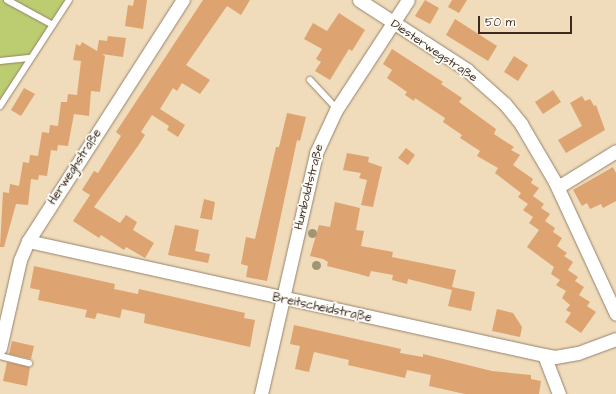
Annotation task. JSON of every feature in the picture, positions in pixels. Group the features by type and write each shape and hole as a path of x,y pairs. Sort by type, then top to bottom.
{"street":[{"name":"Herweghstraße","path":"0,348 20,260 28,241 183,0"},
{"name":"Diesterwegstraße","path":"359,0 467,70 505,104 536,147 558,187 616,314"},
{"name":"Humboldtstraße","path":"262,394 316,153 339,111 408,0"},
{"path":"558,187 616,151"},
{"name":"Breitscheidstraße","path":"28,241 283,300 544,355 571,354 616,339"},
{"path":"544,355 559,394"}],"lane":[{"path":"7,0 53,25"},
{"path":"0,106 69,0"},
{"path":"0,61 31,58"},
{"path":"310,80 339,111"},
{"path":"0,356 29,363"}],"green space":[{"path":"0,0 69,0 0,105"}],"building":[{"path":"134,0 147,0 143,29 125,26 128,5 133,6"},
{"path":"203,0 250,0 241,15 227,6 186,65 210,80 200,94 182,83 177,91 173,88 160,109 185,125 178,137 167,130 169,126 152,115 141,132 145,135 94,207 120,223 126,215 137,222 133,230 154,243 145,258 126,247 124,250 101,235 99,238 73,221 90,195 82,190 94,171 98,173 121,136 116,132"},
{"path":"425,0 439,8 430,24 415,16"},
{"path":"452,0 467,0 459,13 448,7"},
{"path":"339,13 365,30 352,51 349,49 330,80 315,71 321,62 316,59 322,49 304,39 313,23 327,31"},
{"path":"455,19 497,46 488,61 446,35"},
{"path":"108,36 126,38 123,57 102,54 105,56 100,92 91,91 89,116 74,114 68,146 58,145 57,151 51,150 47,176 39,175 38,180 31,179 28,205 16,204 4,247 0,247 3,192 9,193 10,184 19,186 23,162 29,163 30,155 38,156 42,132 49,133 50,125 58,126 61,102 67,102 68,94 77,95 81,61 73,60 76,44 80,46 82,42 97,51 99,40 107,41"},
{"path":"392,49 443,82 441,84 462,98 459,102 496,129 494,134 514,147 511,150 520,155 513,165 533,179 531,183 539,188 533,196 544,204 541,208 550,214 545,221 555,228 553,232 562,238 557,246 567,253 564,256 573,262 568,270 578,277 575,281 584,287 579,295 590,302 587,306 596,312 581,333 565,322 571,313 566,310 570,305 562,298 566,291 556,285 560,280 551,274 554,267 527,247 539,230 529,223 533,217 523,210 528,204 518,197 521,193 495,173 498,168 477,156 480,151 460,138 462,135 443,122 445,118 415,98 414,101 405,95 407,92 387,78 392,70 383,64"},
{"path":"514,56 528,65 518,81 504,72"},
{"path":"24,88 35,94 21,116 11,110"},
{"path":"553,90 561,102 543,114 535,102"},
{"path":"582,96 585,101 590,99 594,106 596,105 605,130 566,153 558,140 582,126 570,103"},
{"path":"287,113 306,117 300,141 297,140 267,281 246,277 248,266 241,264 246,237 255,239 276,147 279,147"},
{"path":"406,148 415,155 408,165 398,158"},
{"path":"347,153 369,157 368,162 382,167 373,207 361,205 367,180 359,178 361,173 343,170"},
{"path":"613,167 616,173 616,201 603,208 601,204 590,209 587,203 582,206 573,190"},
{"path":"204,199 215,202 212,220 200,218"},
{"path":"335,202 360,208 356,230 364,231 361,246 393,252 392,257 456,270 452,287 475,292 471,311 448,306 452,290 408,279 407,284 392,280 393,275 371,271 369,277 327,266 328,262 323,259 310,256 319,225 330,227"},
{"path":"175,225 199,230 195,251 210,254 208,263 168,255"},
{"path":"34,266 115,284 114,289 138,294 139,289 245,313 244,318 255,320 250,347 144,323 145,314 122,309 120,318 97,313 95,319 85,317 87,310 38,300 40,290 30,288"},
{"path":"497,309 513,313 522,327 520,337 492,331"},
{"path":"294,325 401,349 400,353 423,357 423,354 492,371 531,375 531,379 541,381 539,394 465,394 429,386 431,375 407,370 405,378 348,365 349,360 314,352 309,372 295,369 300,346 290,344"},
{"path":"12,341 34,346 31,359 9,354"},
{"path":"7,362 30,367 27,386 3,381"}]}
